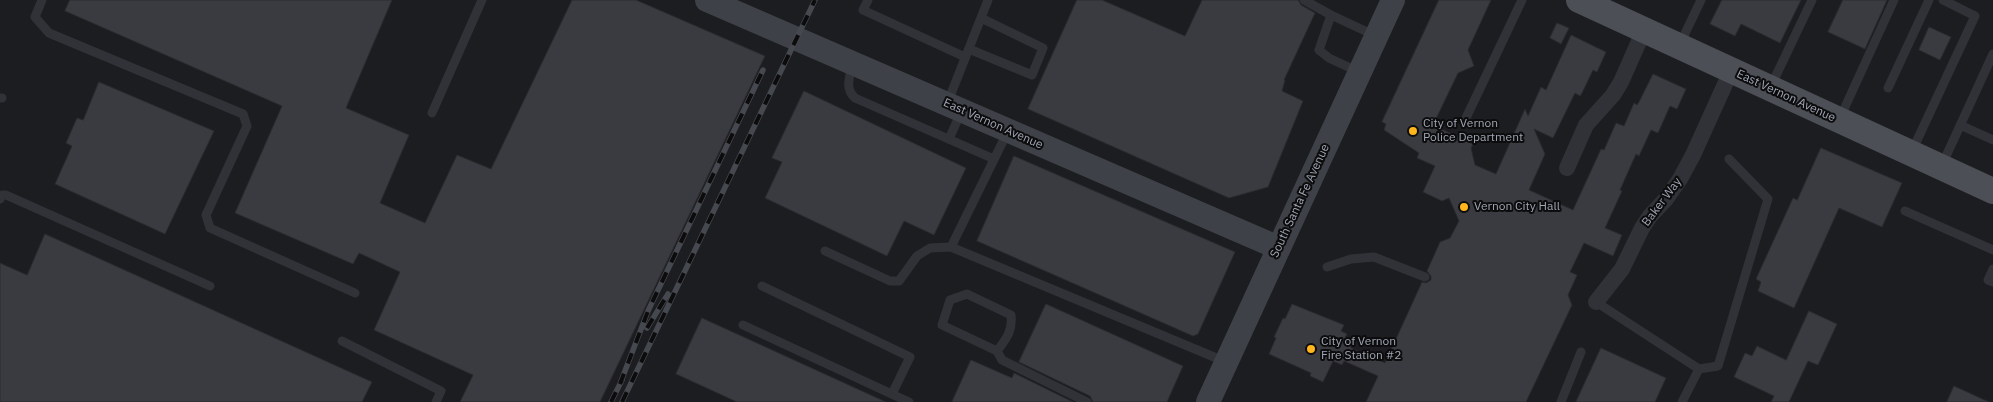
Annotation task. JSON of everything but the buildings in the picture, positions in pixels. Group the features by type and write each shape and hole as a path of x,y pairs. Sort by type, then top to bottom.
{"main road":[{"name":"East Vernon Avenue","path":"1578,0 1993,191"}],"street":[{"name":"East Vernon Avenue","path":"707,0 1279,248"},
{"name":"South Santa Fe Avenue","path":"1208,402 1393,0"},
{"path":"1567,168 1586,125 1613,95 1621,82 1644,30"},
{"name":"Baker Way","path":"1596,302 1622,269 1650,216 1666,199 1680,179 1693,156 1732,71"}],"lane":[{"path":"42,0 35,17 49,34 243,114 247,126 206,215 210,228 355,293"},
{"path":"432,113 482,0"},
{"path":"868,0 863,10 967,53 1032,75 1044,48 981,18"},
{"path":"948,139 967,53 988,0"},
{"path":"1304,0 1376,36"},
{"path":"1466,118 1522,0"},
{"path":"1679,47 1700,0"},
{"path":"1770,88 1812,0"},
{"path":"1839,120 1894,0"},
{"path":"1888,88 1929,0"},
{"path":"1911,154 1975,16 1943,0"},
{"path":"1331,15 1319,50 1330,58 1359,72"},
{"path":"1941,167 1993,54"},
{"path":"853,63 848,82 851,94 855,98 994,159"},
{"path":"1960,125 1993,140"},
{"path":"951,247 1008,131"},
{"path":"1596,302 1699,369 1718,366 1768,199 1730,159"},
{"path":"0,199 2,195 6,195 210,286"},
{"path":"1906,211 1993,250"},
{"path":"824,251 890,281 899,280 918,256 930,248 951,247 1226,362"},
{"path":"1327,267 1351,259 1374,257 1425,277"},
{"path":"1993,269 1988,280 1993,282"},
{"path":"762,286 910,357 892,394"},
{"path":"997,351 1010,334 1012,325 1011,315 967,294 950,300 942,325 997,351 1002,360 1087,402"},
{"path":"742,325 909,402"},
{"path":"342,341 441,391 436,402"},
{"path":"1561,402 1581,352"},
{"path":"1682,402 1699,369"}],"shaded area":[{"path":"0,0 1993,0 1993,402 0,402"}],"railway":[{"path":"622,402 815,0"},
{"path":"620,384 648,311 763,70"},
{"path":"647,328 668,294"},
{"path":"611,402 622,380"}],"place":[{"name":"City of Vernon Police Department","path":"1413,131"},
{"name":"Vernon City Hall","path":"1464,207"},
{"name":"City of Vernon Fire Station #2","path":"1311,349"}]}
